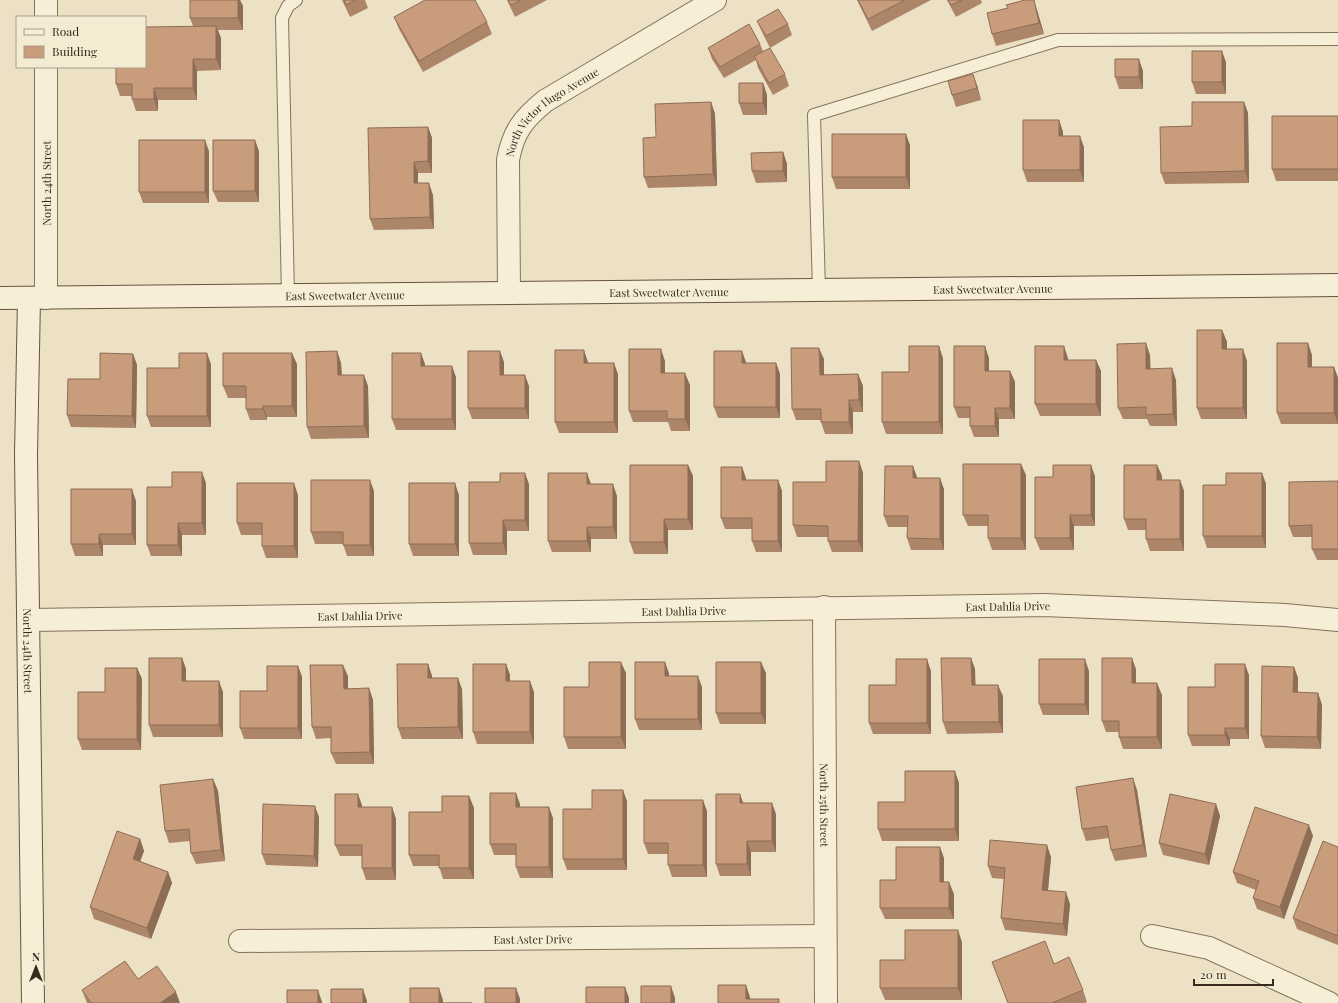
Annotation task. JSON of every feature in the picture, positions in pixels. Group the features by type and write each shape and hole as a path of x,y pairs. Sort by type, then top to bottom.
{"street":[{"path":"46,0 46,16"},
{"name":"North Victor Hugo Avenue","path":"508,293 508,160 511,144 518,128 530,113 545,101 715,0"},
{"name":"North 24th Street","path":"33,1003 26,455 37,298 46,68"},
{"name":"East Sweetwater Avenue","path":"0,298 1338,285"},
{"name":"East Dahlia Drive","path":"29,620 824,607 1044,605 1278,614 1338,620"},
{"name":"North 25th Street","path":"824,607 826,1003"},
{"name":"East Aster Drive","path":"240,941 825,936"},
{"path":"1152,936 1209,948 1329,1003"}],"lane":[{"path":"288,296 282,18 288,6 296,0"},
{"path":"818,290 814,115 1058,40 1338,39"}],"building":[{"path":"190,0 238,0 238,18 190,18"},
{"path":"344,0 356,0 346,5"},
{"path":"425,0 475,0 487,22 419,61 394,17"},
{"path":"508,0 521,0 511,5"},
{"path":"858,0 905,0 868,19"},
{"path":"948,0 962,0 951,5"},
{"path":"1025,0 1034,0 1039,23 992,34 987,13 1008,8 1006,5"},
{"path":"778,9 788,24 766,36 757,21"},
{"path":"749,24 760,44 720,67 708,48"},
{"path":"216,26 216,59 193,59 193,88 154,88 154,99 132,99 132,84 116,84 116,68 146,68 146,27"},
{"path":"770,48 785,74 769,83 754,56"},
{"path":"1192,51 1222,51 1222,82 1192,82"},
{"path":"1115,59 1139,59 1139,77 1115,77"},
{"path":"973,74 977,88 952,95 948,81"},
{"path":"739,83 763,83 763,103 739,103"},
{"path":"711,102 713,174 644,177 643,138 656,137 655,104"},
{"path":"1192,102 1244,102 1245,171 1161,173 1160,127 1192,126"},
{"path":"1272,116 1338,116 1338,169 1272,169"},
{"path":"1023,120 1059,120 1059,136 1080,136 1080,170 1023,170"},
{"path":"428,127 428,161 414,162 414,183 429,183 430,217 370,219 368,128"},
{"path":"832,134 906,134 906,177 832,177"},
{"path":"139,140 205,140 205,192 139,192"},
{"path":"213,140 255,140 255,191 213,191"},
{"path":"783,152 783,171 752,171 751,153"},
{"path":"1197,330 1222,330 1222,349 1243,349 1243,408 1197,408"},
{"path":"1146,343 1146,369 1172,368 1173,414 1146,415 1146,407 1118,408 1117,344"},
{"path":"1277,343 1308,343 1308,367 1334,367 1334,413 1277,413"},
{"path":"909,346 939,346 939,422 882,422 882,372 909,372"},
{"path":"954,346 985,346 985,371 1010,371 1010,408 995,408 995,426 970,426 970,407 954,407"},
{"path":"1035,346 1064,346 1064,360 1096,360 1096,404 1035,404"},
{"path":"791,348 819,348 820,375 858,374 859,400 849,400 849,422 821,422 821,409 792,409"},
{"path":"629,349 661,349 661,373 685,373 685,419 667,419 667,411 629,411"},
{"path":"555,350 584,350 584,363 614,363 614,422 555,422"},
{"path":"337,351 338,375 364,375 364,426 307,427 306,352"},
{"path":"468,351 500,351 500,375 525,375 525,408 468,408"},
{"path":"714,351 742,351 742,363 776,363 776,407 714,407"},
{"path":"100,353 133,354 132,416 67,415 68,379 100,379"},
{"path":"179,353 207,353 207,416 147,416 147,368 179,368"},
{"path":"223,353 292,353 292,406 263,406 263,409 246,409 246,386 223,386"},
{"path":"392,353 421,353 421,366 452,366 452,419 392,419"},
{"path":"826,461 859,461 858,541 828,541 828,526 793,525 793,482 826,482"},
{"path":"963,464 1021,464 1021,538 988,538 988,515 963,515"},
{"path":"630,465 688,465 688,519 664,519 664,542 630,542"},
{"path":"1053,465 1091,465 1091,515 1070,515 1070,538 1035,538 1035,477 1053,477"},
{"path":"1124,465 1157,465 1157,480 1180,480 1180,539 1146,539 1146,519 1124,519"},
{"path":"885,466 913,466 913,478 940,478 940,539 907,538 908,516 884,516"},
{"path":"721,467 742,467 742,480 778,480 778,541 752,541 752,518 721,518"},
{"path":"172,472 202,472 202,523 178,523 178,545 147,545 147,487 172,487"},
{"path":"500,473 525,473 525,520 503,520 503,543 469,543 469,482 500,482"},
{"path":"548,473 587,473 587,484 613,484 613,527 587,527 587,541 548,541"},
{"path":"1226,473 1262,473 1262,536 1203,536 1203,485 1226,485"},
{"path":"311,480 370,480 370,545 343,545 343,532 311,532"},
{"path":"1338,481 1338,549 1312,549 1312,525 1289,526 1289,482"},
{"path":"237,483 294,483 294,546 262,546 262,523 237,523"},
{"path":"409,483 455,483 455,544 409,544"},
{"path":"71,489 132,489 132,534 99,534 99,544 71,544"},
{"path":"149,658 182,658 182,681 219,681 219,725 149,725"},
{"path":"941,658 971,658 972,685 998,685 999,722 943,722"},
{"path":"1102,658 1132,658 1132,683 1157,683 1157,737 1119,737 1119,721 1102,721"},
{"path":"896,659 927,659 927,723 869,723 869,685 896,685"},
{"path":"1039,659 1085,659 1085,704 1039,704"},
{"path":"589,662 621,662 621,737 564,737 564,687 589,687"},
{"path":"635,662 665,662 665,676 698,676 698,719 635,719"},
{"path":"716,662 761,662 761,713 716,713"},
{"path":"397,664 428,664 428,678 458,678 458,727 398,728"},
{"path":"473,664 506,664 506,681 530,681 530,732 473,732"},
{"path":"1215,664 1245,664 1245,728 1225,728 1225,735 1188,735 1188,687 1215,687"},
{"path":"310,665 343,665 344,689 369,688 370,752 331,753 331,727 312,727"},
{"path":"267,666 298,666 298,728 240,728 240,691 267,691"},
{"path":"1262,666 1294,667 1293,692 1318,693 1317,737 1261,736"},
{"path":"105,668 137,668 137,739 78,739 78,692 105,692"},
{"path":"905,771 955,771 955,829 878,829 878,802 905,802"},
{"path":"1133,778 1143,845 1111,850 1107,826 1082,829 1076,787"},
{"path":"213,779 221,850 191,853 189,829 165,831 160,785"},
{"path":"592,790 623,790 623,859 563,859 563,809 592,809"},
{"path":"490,793 516,793 516,807 549,807 549,867 516,867 516,844 490,844"},
{"path":"335,794 358,794 358,807 392,807 392,868 362,868 362,845 335,845"},
{"path":"716,794 740,794 740,803 772,803 772,841 747,841 747,864 716,864"},
{"path":"1170,794 1216,804 1205,854 1159,843"},
{"path":"442,796 469,796 469,868 439,868 439,855 409,855 409,812 442,812"},
{"path":"644,800 703,800 703,865 668,865 668,843 644,843"},
{"path":"263,804 315,806 314,856 262,854"},
{"path":"1255,807 1309,825 1280,907 1253,898 1259,881 1233,872"},
{"path":"117,831 140,839 133,859 168,872 147,928 90,907"},
{"path":"990,840 1047,845 1042,890 1066,892 1063,924 1001,918 1005,868 988,866"},
{"path":"1323,841 1338,847 1338,936 1293,918"},
{"path":"896,847 940,847 940,882 949,882 949,908 880,908 880,880 896,880"},
{"path":"905,930 958,930 958,988 880,988 880,960 905,960"},
{"path":"1045,941 1054,964 1069,957 1083,990 1052,1003 1008,1003 992,962"},
{"path":"125,961 138,979 157,966 176,992 160,1003 91,1003 82,990"},
{"path":"718,985 746,985 746,999 779,999 779,1003 718,1003"},
{"path":"641,986 671,986 671,1003 641,1003"},
{"path":"586,987 625,987 625,1003 586,1003"},
{"path":"410,988 439,988 439,1003 410,1003"},
{"path":"485,988 516,988 516,1003 485,1003"},
{"path":"331,989 363,989 363,1003 331,1003"},
{"path":"287,990 318,990 318,1003 287,1003"}]}
